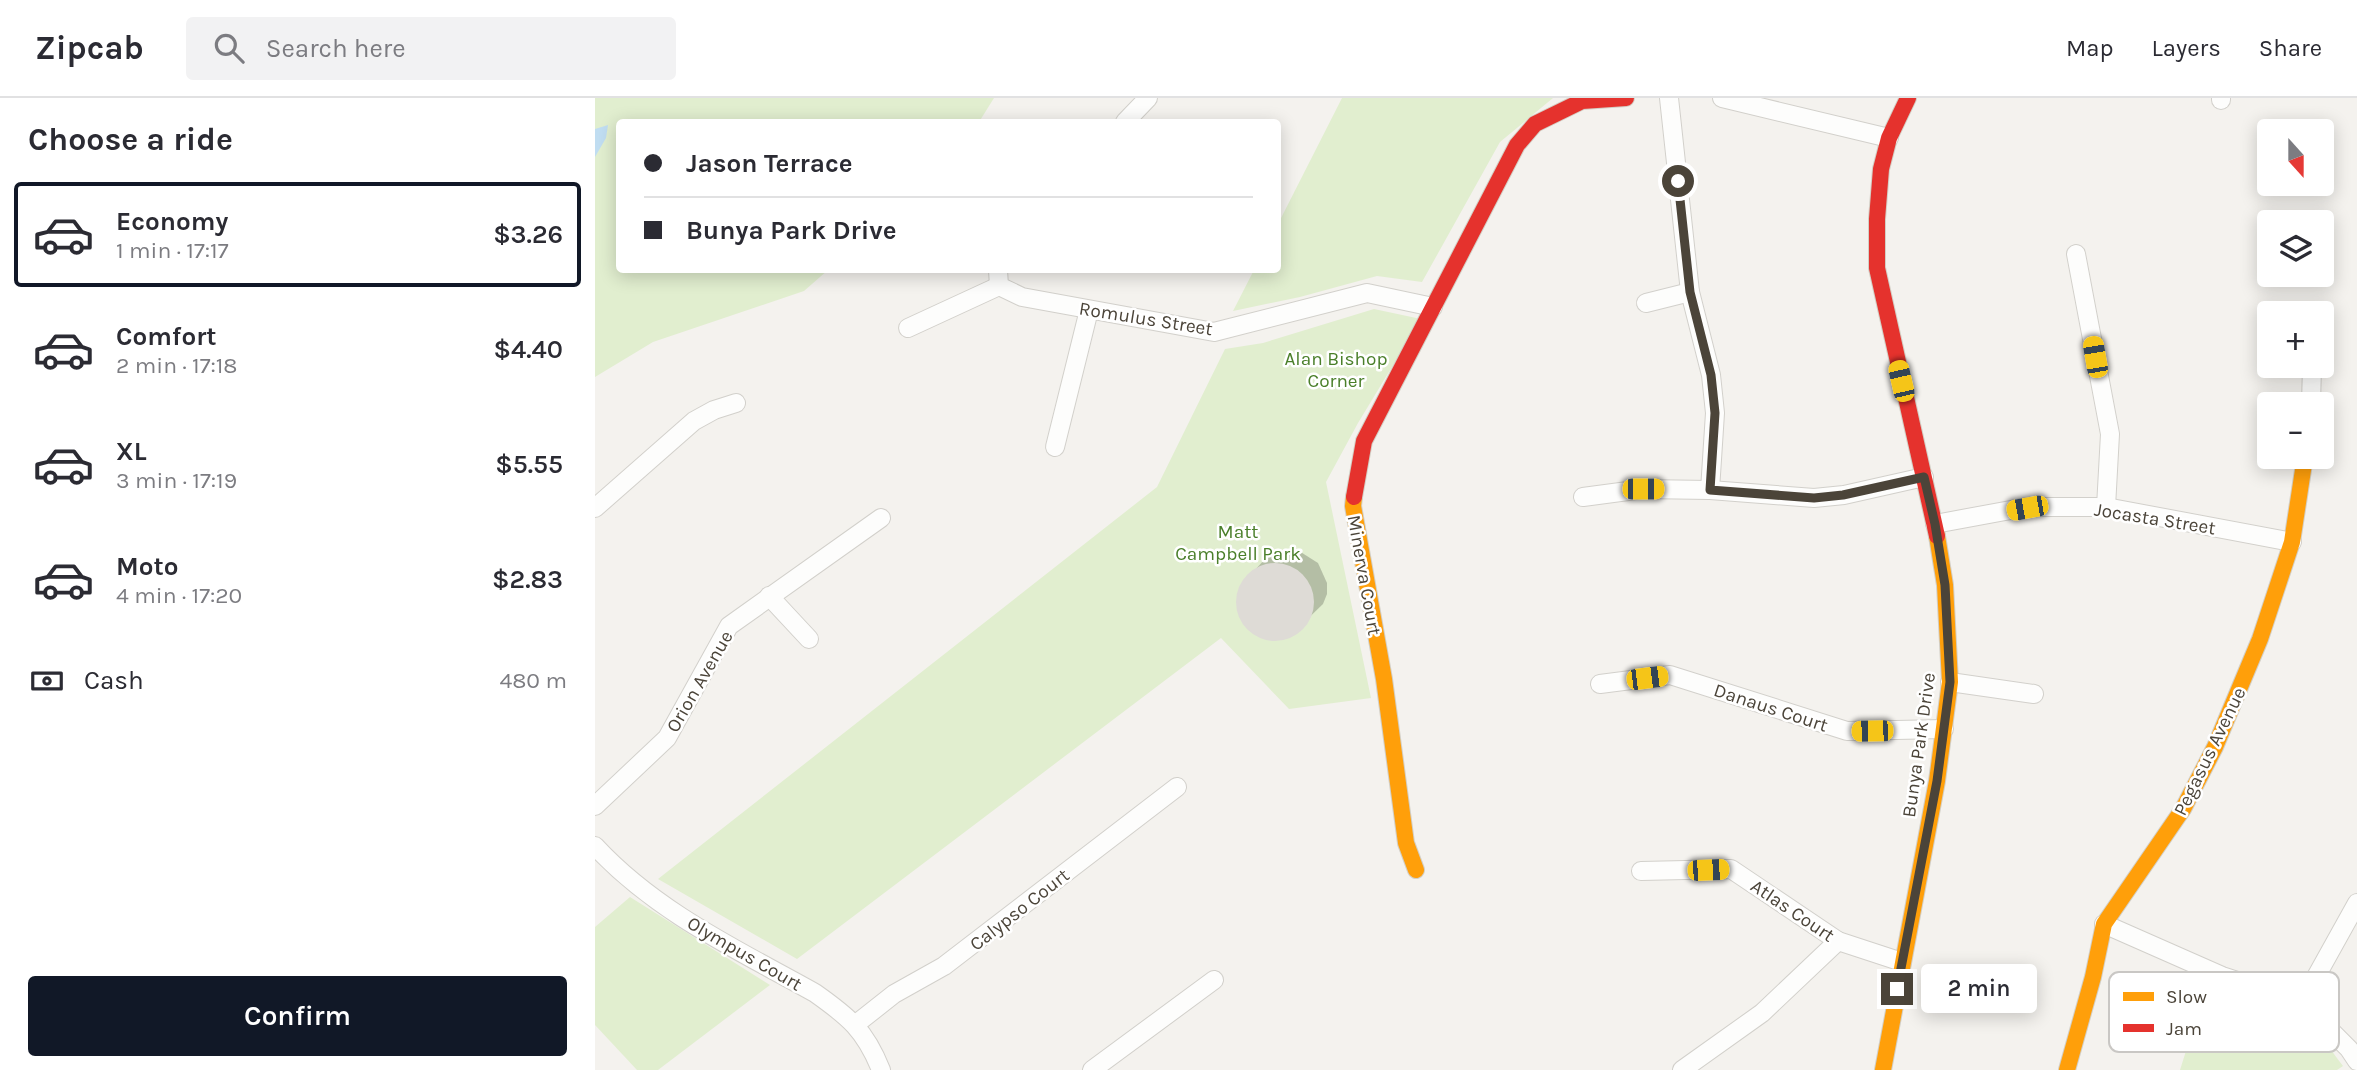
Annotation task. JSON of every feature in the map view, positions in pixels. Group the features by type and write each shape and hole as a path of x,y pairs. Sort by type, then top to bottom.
{"street":[{"path":"1128,119 1148,98"},
{"name":"Minerva Court","path":"1416,870 1406,843 1384,679 1353,506 1364,441 1517,145 1535,124 1582,101 1626,98"},
{"path":"1669,98 1690,292 1711,375 1715,413 1710,490"},
{"path":"1722,98 1889,138"},
{"name":"Bunya Park Drive","path":"1882,1070 1937,781 1950,682 1945,585 1935,524 1877,268 1879,200 1889,138 1908,98"},
{"path":"2076,254 2110,434 2106,507"},
{"path":"908,328 999,278"},
{"name":"Romulus Street","path":"999,278 1022,298 1213,332 1367,293 1433,307"},
{"path":"1646,303 1690,292"},
{"path":"1055,447 1089,310"},
{"path":"595,508 694,421 714,410 736,403"},
{"name":"Pegasus Avenue","path":"2067,1070 2093,978 2104,924 2183,809 2215,747 2260,639 2292,542 2303,469"},
{"path":"1583,497 1643,489 1710,490 1814,498 1843,495 1924,477"},
{"name":"Jocasta Street","path":"1935,524 2027,508 2106,507 2292,542"},
{"name":"Orion Avenue","path":"595,806 667,738 729,626 881,518"},
{"path":"769,596 809,639"},
{"name":"Danaus Court","path":"1600,684 1670,675 1847,731 1944,729"},
{"path":"1950,682 2033,694"},
{"name":"Calypso Court","path":"856,1024 894,995 944,966 1177,787"},
{"name":"Olympus Court","path":"595,846 619,872 661,905 815,993 856,1024 881,1070"},
{"name":"Atlas Court","path":"1641,872 1731,869 1838,942 1902,962"},
{"path":"2319,972 2357,903"},
{"path":"2104,924 2215,972"},
{"path":"1682,1070 1762,1013 1838,942"},
{"path":"1092,1070 1214,980"},
{"path":"2339,1039 2357,1061"}],"green space":[{"path":"595,98 994,98 981,119 616,119 616,273 825,273 804,291 653,342 595,377"},
{"path":"1342,98 1553,98 1500,142 1422,282 1377,276 1300,297 1233,311 1252,273 1281,273 1281,218"},
{"name":"Matt Campbell Park","path":"1374,309 1421,319 1326,482 1371,698 1289,709 1221,638 797,959 658,879 1157,487 1225,349 1263,343"},
{"path":"630,897 770,985 658,1070 637,1070 595,1025 595,927"},
{"path":"2186,1052 2332,1052 2343,1066 2337,1070 2180,1070"}],"water":[{"path":"608,125 606,138 595,157 595,129"}],"building":[{"path":"1275,563 1290,566 1307,580 1314,602 1311,617 1297,634 1275,641 1260,638 1243,624 1236,602 1239,587 1253,570"}],"traffic: slow":[{"path":"2067,1070 2093,977 2104,924 2183,809 2215,747 2260,639 2292,542 2303,469"},
{"path":"1354,497 1353,506 1384,679 1406,843 1416,870"},
{"path":"1883,1070 1937,781 1950,682 1945,585 1937,536"}],"traffic: jam":[{"path":"1354,497 1364,441 1517,145 1535,124 1582,101 1626,98"},
{"path":"1908,98 1889,138 1881,169 1877,268 1937,536"}],"route":[{"path":"1678,181 1690,292 1711,375 1715,413 1710,490 1814,498 1843,495 1924,477 1945,585 1950,682 1937,781 1897,989"}],"park label":[{"name":"Alan Bishop Corner","path":"1336,369"}]}
